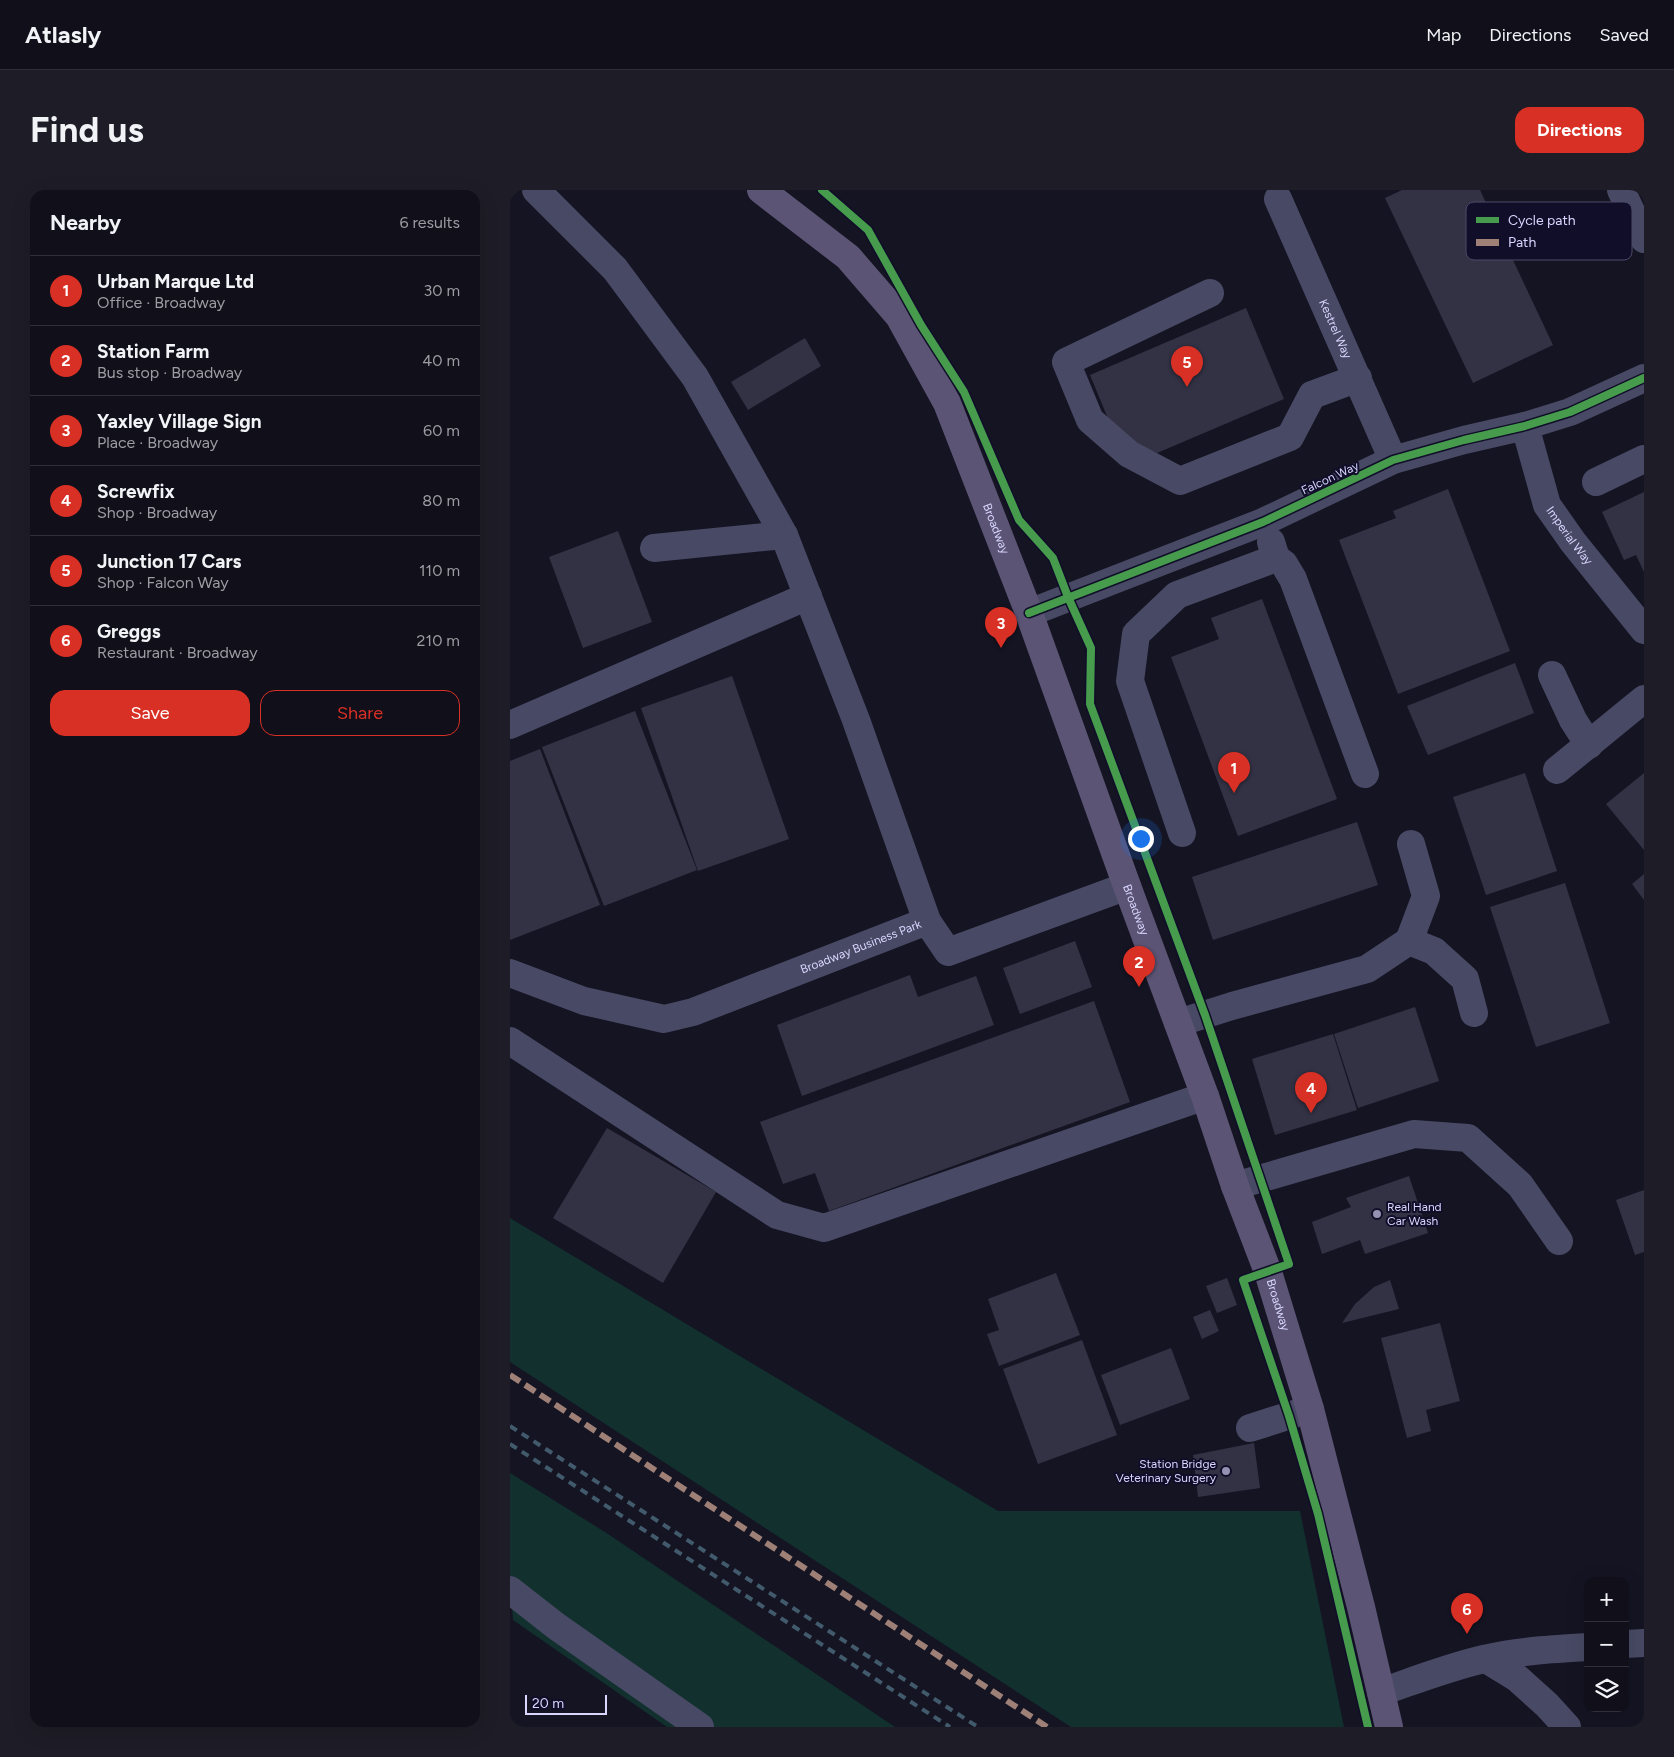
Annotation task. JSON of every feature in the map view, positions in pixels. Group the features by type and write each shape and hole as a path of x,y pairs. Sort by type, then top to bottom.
{"main road":[{"name":"Broadway","path":"761,190 848,257 899,316 947,403 1029,612 1127,886 1205,1096 1235,1186 1268,1272 1310,1409 1382,1692 1389,1727"}],"street":[{"path":"536,190 615,270 695,377 784,535 856,720 927,921"},
{"path":"1621,190 1627,202"},
{"name":"Kestrel Way","path":"1278,199 1393,460"},
{"path":"1632,213 1644,239"},
{"path":"1210,293 1066,362 1090,420 1129,454 1180,481 1290,437 1312,395 1358,378"},
{"name":"Falcon Way","path":"1029,612 1263,522 1393,460 1464,440 1526,426 1570,412 1644,378"},
{"name":"Imperial Way","path":"1526,426 1547,505 1573,542 1644,630"},
{"path":"1596,482 1644,459"},
{"path":"1263,522 1276,558 1284,564 1293,580 1365,774"},
{"path":"654,548 784,535"},
{"path":"1182,833 1130,681 1136,634 1177,595 1276,558"},
{"path":"510,725 808,596"},
{"path":"1552,675 1573,720 1589,745"},
{"path":"1557,770 1644,699"},
{"path":"1178,1023 1367,970 1409,941 1426,896 1410,844"},
{"name":"Broadway Business Park","path":"510,973 584,1001 664,1019 693,1012 927,921 948,952 1127,886"},
{"path":"1409,941 1434,951 1465,979 1474,1013"},
{"path":"510,1041 777,1215 824,1228 1205,1096"},
{"path":"1235,1186 1414,1134 1468,1138 1520,1185 1559,1241"},
{"path":"1250,1428 1310,1409"},
{"path":"510,1590 556,1626 700,1727"},
{"path":"1629,1644 1644,1643"},
{"path":"1382,1692 1453,1667 1486,1659 1540,1649 1584,1647"},
{"path":"1486,1659 1517,1678 1547,1705 1567,1727"}],"green space":[{"path":"510,1218 998,1511 1300,1511 1344,1727 1071,1727 510,1362"},
{"path":"510,1473 605,1532 895,1727 667,1727 513,1620 510,1585"}],"building":[{"path":"1402,190 1480,190 1486,202 1466,202 1466,260 1513,260 1553,345 1473,383 1385,198"},
{"path":"1246,308 1284,399 1157,453 1114,433 1090,375"},
{"path":"805,338 821,366 748,410 731,382"},
{"path":"1448,489 1510,651 1398,694 1339,540 1396,518 1393,511"},
{"path":"1644,492 1644,572 1636,555 1624,560 1602,512"},
{"path":"618,531 652,622 583,648 549,557"},
{"path":"1262,599 1337,799 1238,836 1171,657 1219,639 1211,618"},
{"path":"1515,663 1534,713 1428,755 1407,706"},
{"path":"732,676 789,839 698,871 641,708"},
{"path":"635,711 697,870 604,906 542,747"},
{"path":"540,749 600,905 510,940 510,761"},
{"path":"1525,773 1557,871 1486,895 1453,797"},
{"path":"1644,773 1644,850 1606,804"},
{"path":"1357,822 1378,885 1213,940 1192,877"},
{"path":"1644,874 1644,900 1632,884"},
{"path":"1565,883 1610,1023 1536,1047 1490,907"},
{"path":"1075,941 1092,987 1020,1014 1003,968"},
{"path":"910,975 918,997 976,976 994,1025 802,1096 777,1025"},
{"path":"1094,1001 1130,1102 829,1211 815,1173 783,1184 760,1122"},
{"path":"1415,1007 1439,1081 1358,1108 1334,1034"},
{"path":"1333,1034 1357,1110 1275,1135 1252,1059"},
{"path":"607,1128 716,1192 663,1283 553,1218"},
{"name":"Real Hand Car Wash","path":"1409,1176 1428,1233 1365,1254 1360,1240 1322,1254 1312,1222 1351,1207 1346,1198"},
{"path":"1644,1190 1644,1252 1635,1255 1616,1200"},
{"path":"1056,1273 1080,1335 999,1366 987,1334 999,1330 988,1299"},
{"path":"1227,1278 1237,1305 1217,1313 1206,1286"},
{"path":"1390,1280 1399,1309 1342,1323 1355,1304 1374,1287"},
{"path":"1210,1310 1219,1331 1202,1339 1193,1317"},
{"path":"1440,1323 1460,1401 1426,1410 1431,1431 1407,1438 1381,1338"},
{"path":"1082,1340 1117,1435 1038,1464 1003,1369"},
{"path":"1171,1348 1190,1399 1120,1425 1101,1375"},
{"name":"Station Bridge Veterinary Surgery","path":"1254,1443 1260,1488 1198,1497 1193,1455"}],"railway":[{"path":"510,1426 978,1727"},
{"path":"510,1444 950,1727"}],"marked path":[{"path":"510,1375 1047,1727"}],"cycle path":[{"path":"822,190 868,230 921,325 964,392 1019,520 1053,558 1091,648 1090,704 1205,1015 1289,1264 1243,1280 1289,1416 1318,1514 1368,1727"},
{"path":"1029,613 1263,522 1393,460 1464,440 1525,426 1570,412 1644,378"}],"place":[{"name":"Junction 17 Cars","path":"1187,387"},
{"name":"Yaxley Village Sign","path":"1001,648"},
{"name":"Urban Marque Ltd","path":"1234,793"},
{"name":"Station Farm","path":"1139,987"},
{"name":"Screwfix","path":"1311,1113"},
{"name":"Real Hand Car Wash","path":"1377,1214"},
{"name":"Station Bridge Veterinary Surgery","path":"1226,1471"},
{"name":"Greggs","path":"1467,1634"}]}
